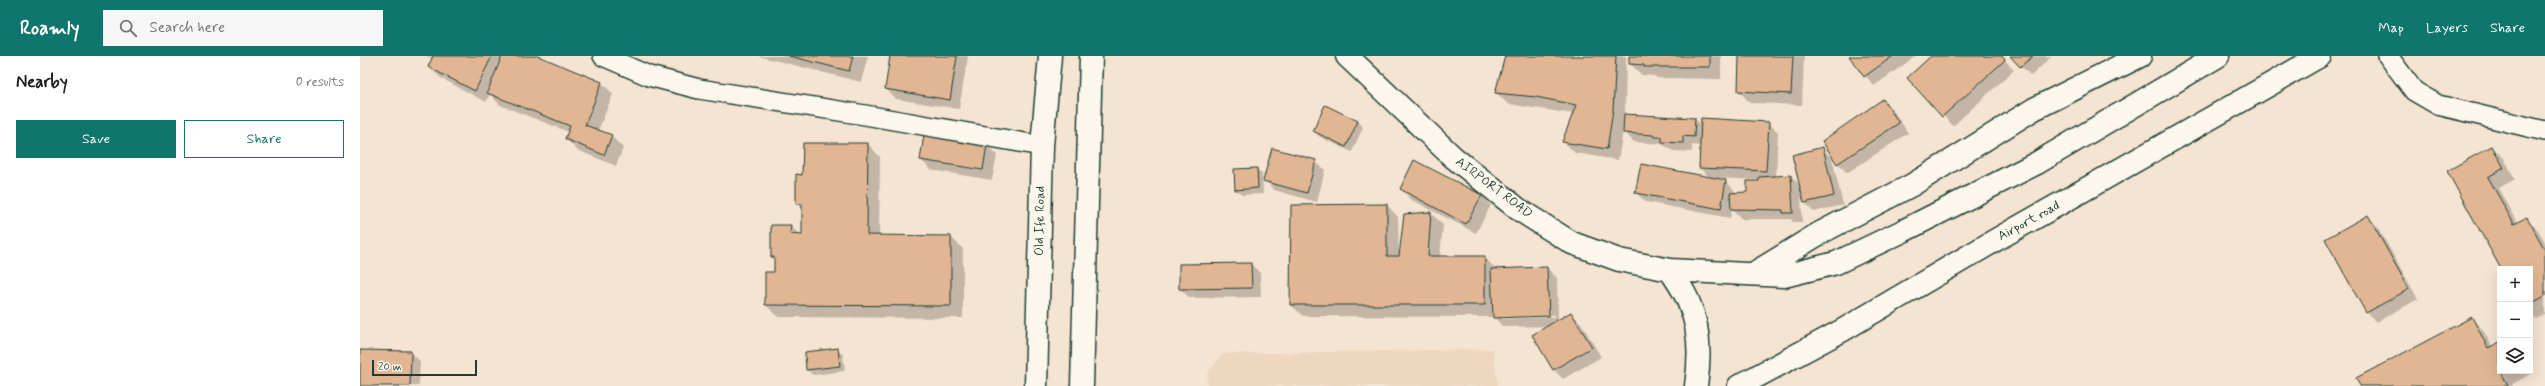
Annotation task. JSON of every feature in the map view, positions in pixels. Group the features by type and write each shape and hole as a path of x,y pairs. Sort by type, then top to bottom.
{"main road":[{"name":"Old Ife Road","path":"1036,386 1042,146 1050,56"},
{"path":"1082,386 1091,56"},
{"name":"AIRPORT ROAD","path":"1347,56 1453,157 1518,209 1572,243 1619,260 1670,270"},
{"path":"1753,274 1820,233 1912,185 2034,109 2140,56"},
{"path":"1670,270 1784,276 1836,263 2038,162 2218,56"},
{"name":"Airport road","path":"1739,386 1843,330 1994,241 2320,56"},
{"path":"1670,270 1690,303 1697,331 1699,364 1696,386"}],"lane":[{"path":"603,56 649,76 699,89 865,115 1042,146"},
{"path":"2388,56 2414,91 2438,105 2545,131"}],"shaded area":[{"path":"1493,349 1498,386 1208,386 1207,374 1223,354"}],"building":[{"path":"433,56 492,56 475,91 428,67"},
{"path":"502,56 538,56 602,82 585,125 612,135 604,155 565,139 570,126 487,93"},
{"path":"789,56 853,56 849,71"},
{"path":"890,56 957,56 950,100 885,89"},
{"path":"1505,56 1616,56 1613,110 1607,149 1562,142 1576,105 1536,97 1495,93"},
{"path":"1629,56 1710,56 1710,67 1644,67 1644,65 1629,64"},
{"path":"1739,56 1793,56 1791,94 1738,91"},
{"path":"1849,56 1893,56 1864,77"},
{"path":"1931,56 2002,56 2005,60 1942,117 1907,78"},
{"path":"2010,56 2033,56 2020,67"},
{"path":"1883,99 1899,123 1837,164 1822,141"},
{"path":"1325,105 1358,121 1346,147 1313,131"},
{"path":"1624,114 1695,118 1694,137 1683,136 1683,143 1662,142 1662,137 1623,133"},
{"path":"1701,118 1769,122 1766,171 1699,168"},
{"path":"924,135 987,144 983,170 920,160"},
{"path":"803,143 868,143 867,235 951,236 951,306 765,305 765,272 774,272 774,257 771,257 771,225 791,225 790,234 802,235 802,204 796,204 796,174 802,175"},
{"path":"2492,146 2504,168 2488,177 2514,224 2527,217 2545,250 2545,296 2533,302 2533,266 2499,266 2447,171"},
{"path":"1823,147 1834,196 1804,203 1792,155"},
{"path":"1272,148 1316,160 1307,193 1263,181"},
{"path":"1414,160 1482,195 1466,224 1400,189"},
{"path":"1641,164 1726,180 1721,209 1635,193"},
{"path":"1257,168 1258,188 1235,190 1234,169"},
{"path":"1791,175 1793,213 1783,213 1783,210 1731,209 1730,193 1747,192 1747,181 1759,181 1759,177"},
{"path":"1387,204 1387,256 1399,256 1404,214 1431,212 1428,256 1485,256 1485,305 1290,305 1291,205"},
{"path":"2368,215 2409,289 2366,313 2325,239"},
{"path":"1251,263 1252,288 1179,289 1179,264"},
{"path":"1547,267 1549,316 1493,318 1491,269"},
{"path":"1571,312 1592,347 1553,370 1532,335"},
{"path":"2472,317 2488,348 2497,344 2497,374 2502,374 2508,386 2360,386 2356,378"},
{"path":"838,348 840,366 806,370 805,352"},
{"path":"360,350 411,351 410,386 360,386"}]}
